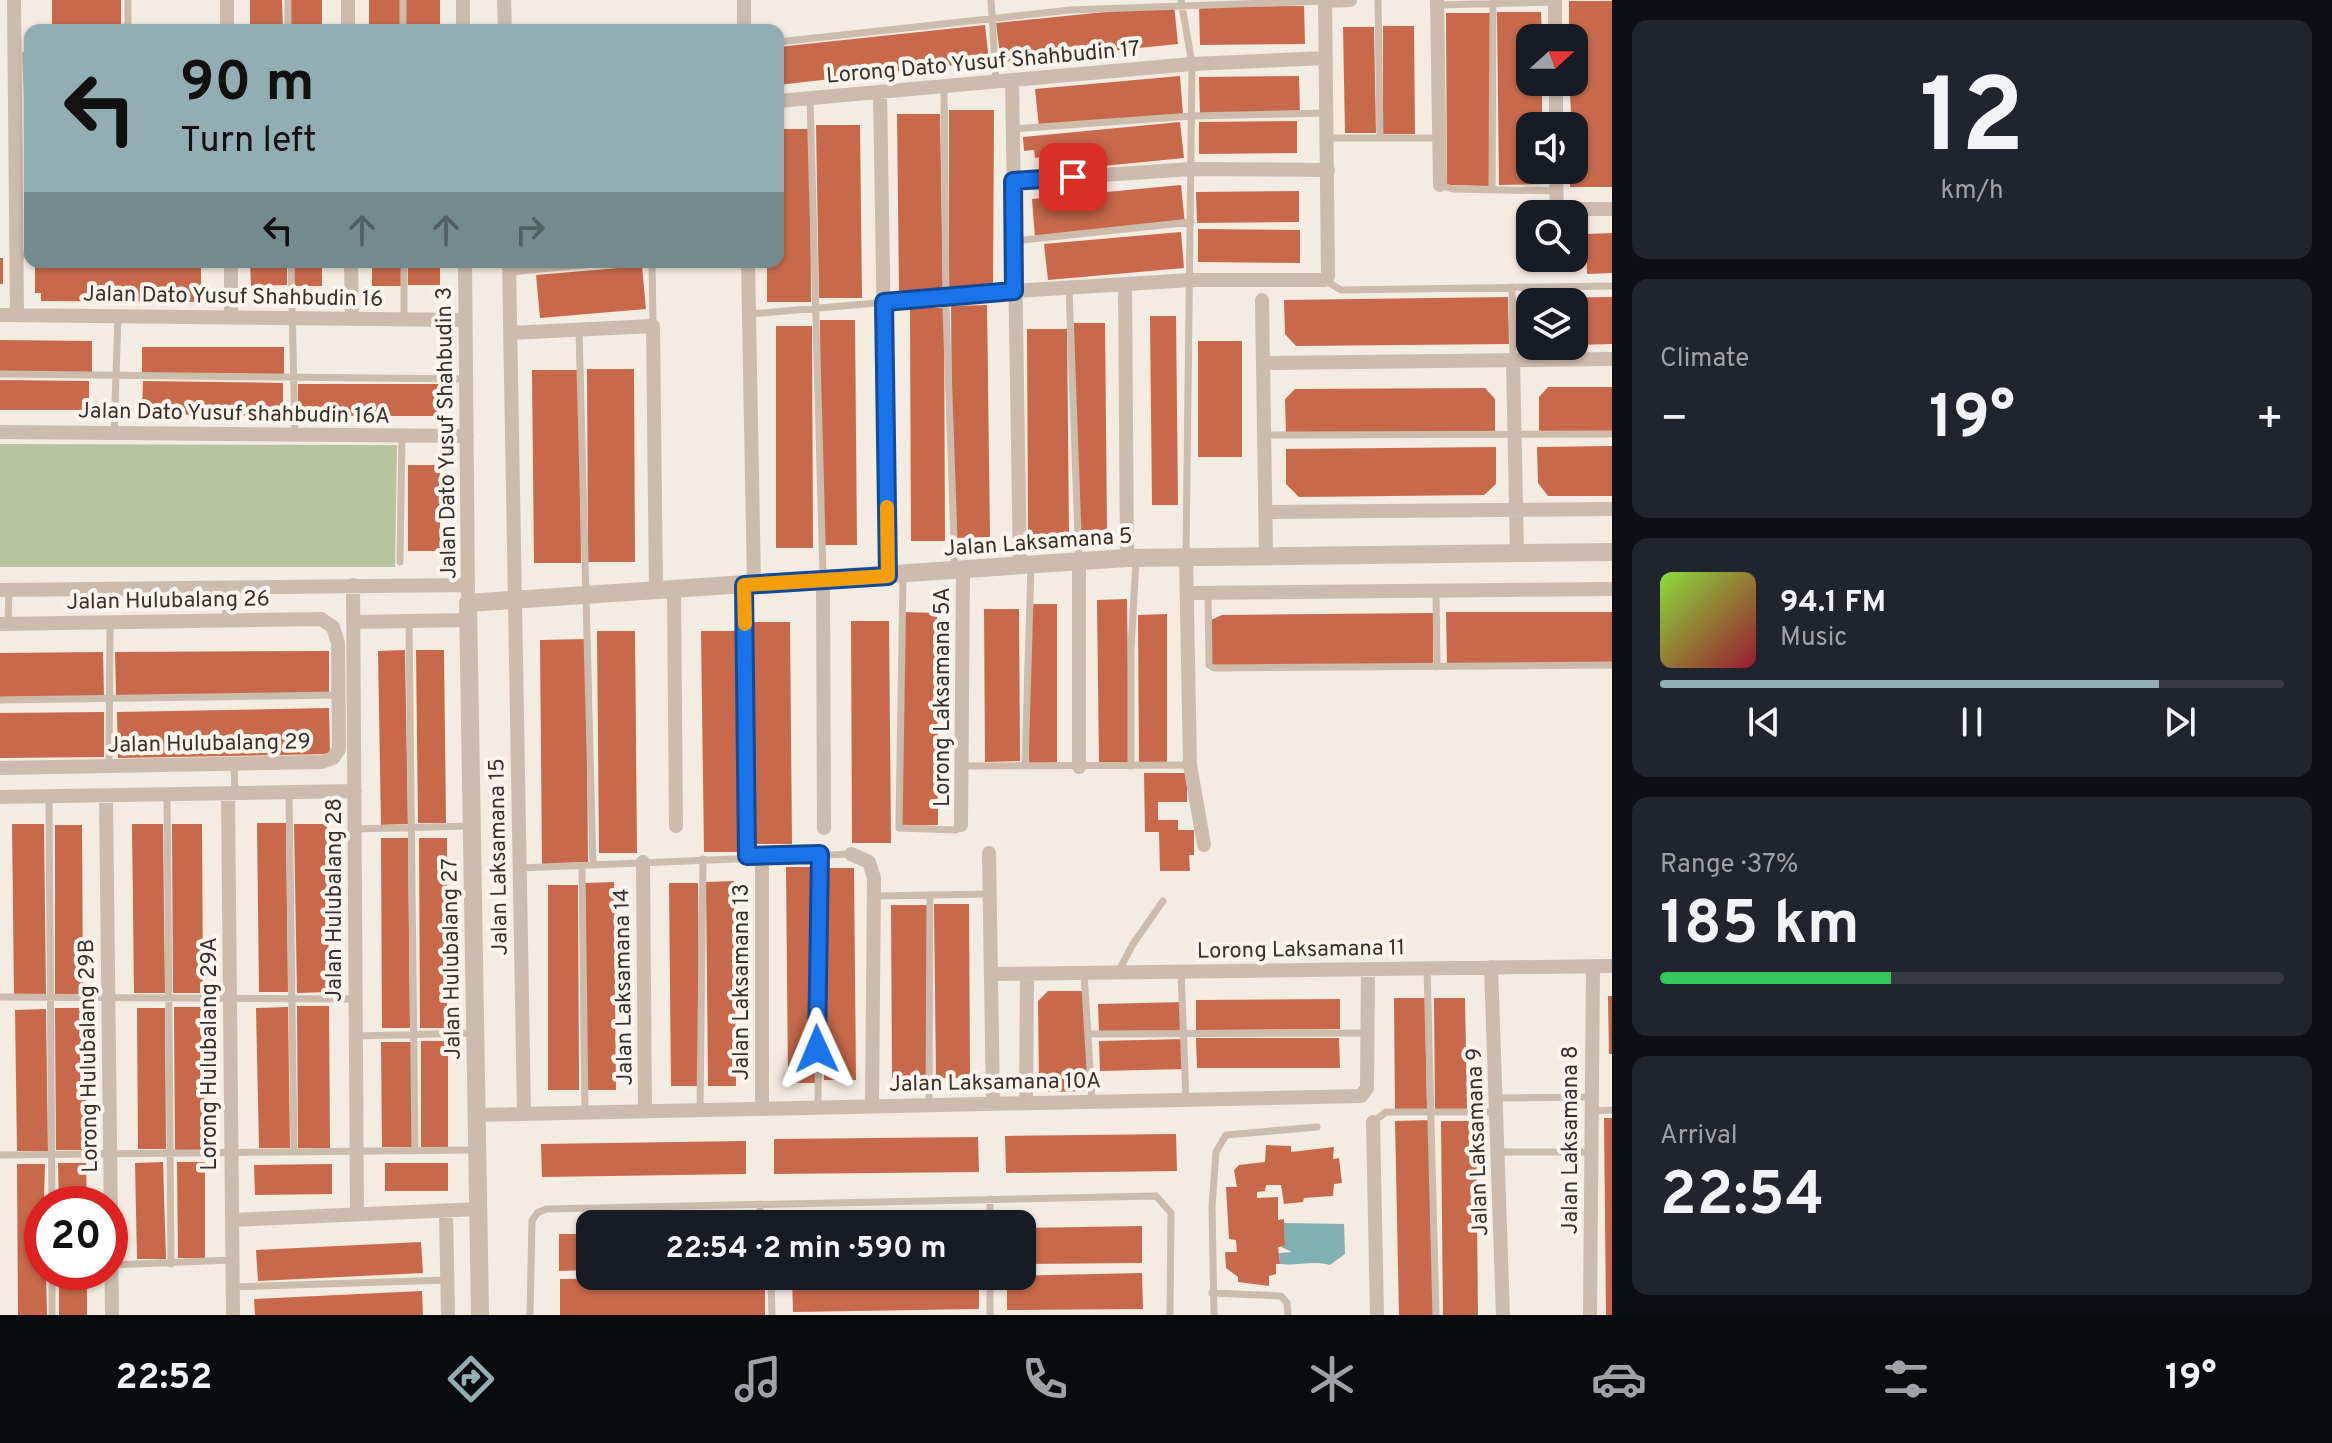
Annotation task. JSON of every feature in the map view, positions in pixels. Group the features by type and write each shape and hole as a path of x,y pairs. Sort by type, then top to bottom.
{"street":[{"path":"14,0 9,49 23,197 23,255 17,315"},
{"path":"227,0 227,24"},
{"path":"348,0 348,24"},
{"path":"463,0 463,24"},
{"path":"504,0 505,24"},
{"path":"744,0 744,24"},
{"path":"1014,291 1191,280 1325,280 1328,276 1328,170 1325,0 1350,0"},
{"path":"1555,1 1555,24"},
{"path":"1437,2 1440,185"},
{"name":"Lorong Dato Yusuf Shahbudin 17","path":"784,100 1192,64 1326,58"},
{"path":"1012,80 1014,291 1026,566"},
{"path":"880,92 884,302 895,575"},
{"path":"1013,181 1192,169 1328,170"},
{"path":"1557,184 1557,200"},
{"path":"1588,210 1612,209"},
{"path":"231,268 231,317"},
{"path":"351,268 352,318"},
{"name":"Jalan Dato Yusuf Shahbudin 3","path":"465,268 468,603"},
{"name":"Jalan Laksamana 15","path":"509,268 512,601 516,617 524,1114"},
{"path":"748,268 749,585"},
{"path":"1125,284 1132,558"},
{"path":"1262,300 1266,555"},
{"name":"Jalan Dato Yusuf Shahbudin 16","path":"0,315 465,320"},
{"path":"510,333 653,326 676,826"},
{"path":"1263,363 1612,359"},
{"path":"1513,361 1517,553"},
{"name":"Jalan Dato Yusuf shahbudin 16A","path":"0,432 467,436"},
{"path":"1265,512 1612,509"},
{"name":"Jalan Laksamana 5","path":"468,603 1132,558 1612,552"},
{"path":"1186,557 1190,765 1204,845"},
{"path":"1079,562 1079,767"},
{"name":"Lorong Laksamana 5A","path":"959,570 963,766 961,825"},
{"path":"823,580 824,828"},
{"path":"5,590 353,585 468,603"},
{"name":"Jalan Hulubalang 28","path":"353,585 357,1214"},
{"path":"1187,593 1612,589"},
{"path":"354,622 409,621 468,603"},
{"name":"Jalan Hulubalang 27","path":"468,603 480,1315"},
{"name":"Jalan Hulubalang 26","path":"4,624 321,619 333,627"},
{"name":"Jalan Hulubalang 29","path":"0,768 322,762 333,758 339,749 338,643 333,627"},
{"path":"0,797 355,791"},
{"name":"Lorong Hulubalang 29A","path":"232,794 233,1315"},
{"name":"Lorong Hulubalang 29B","path":"106,796 111,1186"},
{"path":"989,853 993,1103"},
{"path":"851,854 869,862 875,896 872,1106"},
{"name":"Jalan Laksamana 13","path":"754,856 762,1108"},
{"name":"Jalan Laksamana 14","path":"643,862 645,1111"},
{"name":"Jalan Laksamana 8","path":"1590,1315 1593,966"},
{"name":"Lorong Laksamana 11","path":"991,974 1612,966"},
{"name":"Jalan Laksamana 9","path":"1491,967 1503,1315"},
{"path":"1368,969 1368,1033"},
{"path":"1026,1103 1027,974"},
{"name":"Jalan Laksamana 10A","path":"477,1115 1361,1096 1367,1088 1368,1033"},
{"path":"1373,1122 1377,1315"},
{"path":"232,1220 478,1209"},
{"path":"446,1211 448,1315"},
{"name":"Lorong Hulubalang 29B","path":"112,1290 112,1315"}],"lane":[{"path":"128,0 128,24"},
{"path":"288,0 288,24"},
{"path":"403,0 403,24"},
{"path":"991,0 996,82"},
{"path":"784,41 1070,10 1183,3 1325,0"},
{"path":"1378,0 1380,138"},
{"path":"1492,189 1493,1"},
{"path":"1437,2 1555,1"},
{"path":"1183,3 1192,64 1186,557"},
{"path":"944,86 945,295 959,570"},
{"path":"810,98 823,580"},
{"path":"1013,129 1192,116 1327,113"},
{"path":"1327,138 1439,138"},
{"path":"1440,185 1453,189 1557,191"},
{"path":"1013,241 1191,222"},
{"path":"291,268 295,435"},
{"path":"404,268 404,319"},
{"path":"652,268 653,326"},
{"path":"1325,280 1341,290 1612,286"},
{"path":"1512,287 1513,361"},
{"path":"1069,288 1079,562"},
{"path":"749,315 1014,291"},
{"path":"114,433 118,316"},
{"path":"579,329 593,865"},
{"path":"0,374 466,379"},
{"path":"1264,435 1612,434"},
{"path":"400,562 402,436"},
{"path":"1131,766 1132,558"},
{"path":"1025,766 1026,566"},
{"path":"895,575 899,828 956,830 961,825"},
{"path":"749,585 754,856"},
{"path":"224,587 226,620"},
{"path":"4,624 5,590"},
{"path":"1436,591 1437,667"},
{"path":"1208,593 1208,659 1209,665 1214,668 1612,665"},
{"path":"409,621 415,1151"},
{"path":"109,766 110,622"},
{"path":"0,700 338,695"},
{"path":"232,794 234,764"},
{"path":"963,766 1190,765"},
{"path":"289,792 294,1152"},
{"path":"167,795 171,1264"},
{"path":"49,797 52,1186"},
{"path":"355,829 472,826"},
{"path":"818,1107 820,854"},
{"path":"519,868 851,854"},
{"path":"700,1110 703,859"},
{"path":"582,866 585,1112"},
{"path":"875,896 990,894"},
{"path":"929,1105 930,895"},
{"path":"1118,972 1163,901"},
{"path":"1427,968 1436,1315"},
{"path":"1181,971 1186,1100"},
{"path":"1084,973 1092,1101"},
{"path":"0,997 356,999"},
{"path":"356,1036 476,1033"},
{"path":"1088,1034 1368,1033"},
{"path":"1373,1122 1386,1112 1431,1113 1496,1105 1591,1104 1612,1110"},
{"path":"1214,1315 1216,1152 1226,1135 1317,1127"},
{"path":"0,1155 477,1150"},
{"path":"1499,1152 1591,1152"},
{"path":"530,1315 532,1221 537,1213 546,1209 1156,1196 1171,1213 1170,1315"},
{"path":"990,1199 990,1210"},
{"path":"760,1204 760,1210"},
{"path":"128,1265 232,1260"},
{"path":"232,1287 447,1280"},
{"path":"52,1290 52,1315"},
{"path":"771,1290 772,1315"},
{"path":"990,1290 990,1315"},
{"path":"1212,1293 1281,1296 1287,1303 1288,1315"}],"green space":[{"path":"22,52 24,52 24,98"},
{"path":"0,444 397,445 395,567 0,567"}],"water":[{"path":"1284,1223 1344,1224 1345,1254 1330,1265 1280,1264 1279,1253 1292,1252 1281,1247 1285,1246"}],"building":[{"path":"52,0 121,0 121,24 52,24"},
{"path":"250,0 282,0 283,24 250,24"},
{"path":"289,0 322,0 322,24 289,24"},
{"path":"369,0 401,0 401,24 369,24"},
{"path":"405,0 440,0 440,24 405,24"},
{"path":"1569,1 1612,1 1612,187 1570,187 1570,184 1588,184 1588,112 1571,112 1571,96 1588,96 1588,24 1569,24"},
{"path":"1174,5 1178,44 1001,62 996,23"},
{"path":"1304,6 1305,44 1200,45 1199,7"},
{"path":"1497,12 1541,12 1541,24 1516,24 1516,96 1542,96 1542,112 1516,112 1516,184 1543,184 1499,185"},
{"path":"1446,13 1490,13 1490,186 1447,185"},
{"path":"985,25 989,61 784,84 784,46"},
{"path":"1383,26 1414,26 1415,134 1383,134"},
{"path":"1343,27 1374,27 1376,133 1345,133"},
{"path":"1180,76 1183,114 1039,127 1035,89"},
{"path":"1299,76 1300,114 1200,114 1199,77"},
{"path":"949,110 994,110 993,289 949,288"},
{"path":"897,114 940,114 943,290 899,291"},
{"path":"1297,121 1297,153 1199,154 1199,122"},
{"path":"1180,122 1184,158 1042,172 1041,157 1035,158 1034,150 1024,151 1023,137"},
{"path":"816,125 860,125 862,298 819,298"},
{"path":"784,129 810,129 811,302 767,302 767,268 784,268"},
{"path":"1181,185 1185,224 1035,238 1032,199"},
{"path":"1299,191 1299,222 1197,223 1196,192"},
{"path":"1198,229 1300,230 1300,263 1198,262"},
{"path":"1181,232 1184,268 1048,280 1044,244"},
{"path":"1612,233 1612,273 1587,274 1588,234"},
{"path":"0,258 3,258 3,284 0,284"},
{"path":"35,268 201,268 201,302 41,301 41,293 35,293"},
{"path":"250,268 287,268 287,285 251,286"},
{"path":"291,268 322,268 322,286 291,286"},
{"path":"372,268 402,268 402,286 372,286"},
{"path":"408,268 440,268 440,285 408,285"},
{"path":"642,268 646,309 540,318 536,275"},
{"path":"1508,297 1509,344 1296,346 1285,334 1284,300"},
{"path":"1588,297 1612,297 1612,344 1588,345"},
{"path":"987,305 990,537 953,538 951,306"},
{"path":"910,308 944,308 945,541 911,541"},
{"path":"1150,316 1176,316 1178,505 1152,505"},
{"path":"820,320 855,320 857,545 821,545"},
{"path":"1074,323 1105,323 1107,530 1076,530"},
{"path":"776,326 812,326 813,548 776,548"},
{"path":"1027,329 1067,329 1069,534 1028,534"},
{"path":"0,340 92,341 92,373 0,372"},
{"path":"1198,341 1242,341 1242,457 1198,457"},
{"path":"142,347 284,347 284,375 142,374"},
{"path":"587,369 634,369 635,562 588,562"},
{"path":"532,370 579,370 581,563 534,563"},
{"path":"0,380 89,381 89,410 0,410"},
{"path":"143,381 283,383 283,416 142,414"},
{"path":"298,384 442,384 443,416 298,416"},
{"path":"1548,387 1612,387 1612,433 1539,434 1539,397"},
{"path":"1485,388 1495,399 1495,434 1286,435 1285,399 1295,389"},
{"path":"1612,446 1612,496 1548,496 1538,483 1537,447"},
{"path":"1496,447 1496,484 1484,495 1299,497 1286,484 1286,449"},
{"path":"408,465 440,465 440,551 408,551"},
{"path":"1127,599 1129,763 1099,763 1097,600"},
{"path":"1029,604 1057,604 1057,764 1029,764"},
{"path":"984,609 1019,609 1020,761 985,762"},
{"path":"900,612 937,613 938,825 901,825"},
{"path":"1446,612 1612,612 1612,665 1447,665"},
{"path":"1433,613 1433,666 1212,668 1211,620 1222,615"},
{"path":"1167,614 1167,763 1139,763 1138,615"},
{"path":"851,621 889,621 891,843 852,843"},
{"path":"752,622 790,622 792,844 754,844"},
{"path":"597,631 635,631 637,853 599,853"},
{"path":"701,631 741,631 743,852 704,852"},
{"path":"586,639 588,863 542,864 540,640"},
{"path":"405,650 408,824 381,825 378,651"},
{"path":"416,650 444,650 446,823 418,823"},
{"path":"329,651 329,695 116,696 115,652"},
{"path":"103,652 104,696 0,697 0,653"},
{"path":"329,708 330,754 118,758 117,712"},
{"path":"104,712 104,757 0,758 0,713"},
{"path":"1144,773 1187,773 1187,802 1158,802 1158,820 1178,820 1178,830 1194,830 1194,855 1189,855 1190,871 1160,871 1159,832 1145,832"},
{"path":"257,823 286,823 288,992 259,992"},
{"path":"12,824 44,824 46,995 14,995"},
{"path":"132,824 163,824 165,993 134,993"},
{"path":"172,824 202,824 203,993 173,993"},
{"path":"294,824 327,824 329,992 297,993"},
{"path":"55,825 82,825 83,994 55,994"},
{"path":"381,838 408,838 410,1028 382,1028"},
{"path":"419,838 447,838 447,1028 420,1028"},
{"path":"786,867 815,867 816,1083 788,1083"},
{"path":"822,868 854,868 856,1080 824,1080"},
{"path":"734,881 736,1086 708,1086 706,882"},
{"path":"614,882 616,1090 587,1090 585,883"},
{"path":"669,883 698,883 700,1086 671,1086"},
{"path":"548,885 578,885 579,1090 548,1090"},
{"path":"934,904 969,904 970,1078 936,1078"},
{"path":"891,905 927,905 927,1078 892,1078"},
{"path":"1048,991 1086,991 1087,1091 1048,1092 1039,1081 1038,1001"},
{"path":"1608,996 1612,996 1612,1054 1609,1054"},
{"path":"1394,998 1425,998 1427,1109 1395,1109"},
{"path":"1434,998 1465,998 1467,1109 1435,1109"},
{"path":"1340,999 1340,1029 1196,1030 1196,1000"},
{"path":"1184,1002 1184,1031 1099,1033 1098,1004"},
{"path":"297,1006 329,1006 330,1148 298,1148"},
{"path":"174,1007 204,1007 205,1150 175,1150"},
{"path":"288,1007 290,1148 259,1148 256,1008"},
{"path":"55,1008 86,1008 86,1150 56,1150"},
{"path":"137,1008 165,1008 166,1149 138,1149"},
{"path":"46,1009 48,1151 17,1151 15,1010"},
{"path":"1196,1038 1339,1038 1340,1068 1197,1068"},
{"path":"1185,1039 1186,1069 1100,1071 1099,1041"},
{"path":"421,1041 448,1041 448,1147 421,1147"},
{"path":"381,1042 411,1042 412,1147 382,1147"},
{"path":"1604,1118 1612,1118 1612,1315 1606,1315"},
{"path":"1433,1120 1438,1315 1399,1315 1395,1121"},
{"path":"1441,1121 1476,1121 1478,1315 1443,1315"},
{"path":"1176,1134 1177,1171 1006,1173 1005,1136"},
{"path":"978,1137 979,1172 774,1174 774,1139"},
{"path":"746,1141 746,1174 542,1177 541,1144"},
{"path":"1266,1145 1291,1146 1291,1152 1334,1147 1333,1159 1339,1158 1342,1183 1334,1184 1333,1196 1304,1198 1303,1202 1284,1204 1281,1185 1266,1185 1265,1191 1257,1192 1257,1198 1278,1197 1278,1220 1284,1219 1285,1246 1278,1247 1280,1264 1276,1264 1276,1274 1269,1276 1269,1286 1238,1282 1238,1277 1226,1268 1225,1252 1237,1252 1236,1240 1229,1239 1226,1187 1237,1187 1234,1170 1239,1165 1265,1162"},
{"path":"163,1162 166,1259 137,1259 135,1163"},
{"path":"177,1162 205,1162 205,1258 178,1258"},
{"path":"58,1163 86,1163 87,1186 59,1186"},
{"path":"385,1163 448,1163 448,1191 385,1191"},
{"path":"17,1164 45,1164 44,1186 24,1186 24,1290 46,1290 47,1315 18,1315"},
{"path":"332,1164 332,1194 255,1195 254,1165"},
{"path":"1142,1226 1142,1263 1036,1264 1036,1228"},
{"path":"559,1234 576,1234 576,1270 559,1271"},
{"path":"421,1242 423,1273 258,1281 256,1250"},
{"path":"1142,1273 1143,1309 1007,1310 1007,1290 1036,1290 1036,1275"},
{"path":"560,1279 576,1279 576,1290 765,1290 765,1315 560,1315"},
{"path":"59,1290 87,1290 87,1315 59,1315"},
{"path":"792,1290 979,1290 979,1309 793,1312"},
{"path":"422,1291 423,1315 255,1315 254,1299"}],"slow traffic":[{"path":"745,624 744,585 888,576 887,507"}],"route":[{"path":"817,1049 820,854 747,856 744,585 888,576 884,302 1014,291 1013,181 1073,177"}]}
